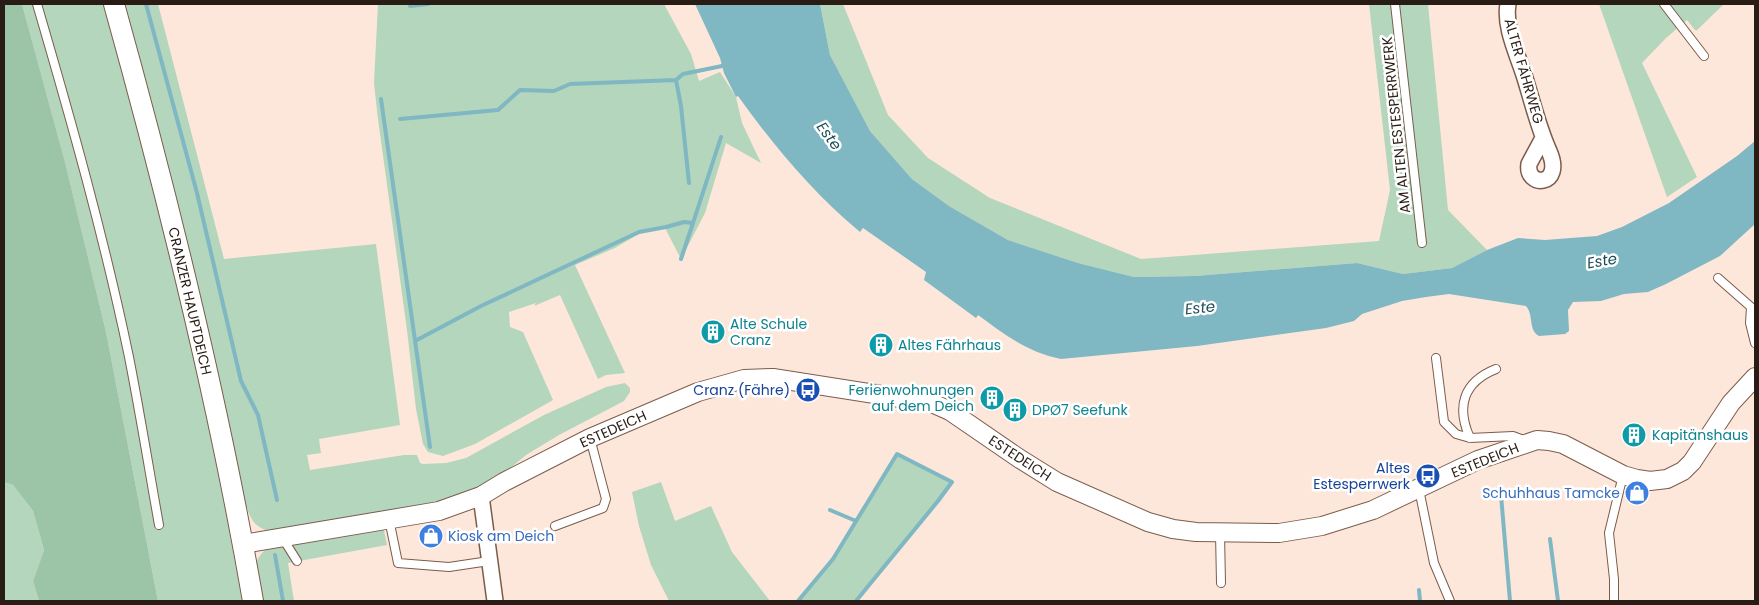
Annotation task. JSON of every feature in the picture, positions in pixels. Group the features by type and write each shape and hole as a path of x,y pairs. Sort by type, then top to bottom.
{"main road":[{"name":"CRANZER HAUPTDEICH","path":"114,4 163,184 194,312 243,544 253,601"}],"street":[{"name":"ALTER FÄHRWEG","path":"1508,4 1509,27 1543,138"},
{"name":"ESTEDEICH","path":"243,544 439,511 481,496 504,482 590,438 698,392 744,379 773,378 932,403 950,411 1057,482 1076,492 1148,522 1196,532 1279,533 1322,526 1373,510 1478,460 1537,440 1563,444 1623,475 1650,481 1668,479 1683,471 1692,462 1731,403 1755,377"},
{"path":"481,496 495,601"}],"lane":[{"path":"37,4 72,123 101,234 129,357 159,525"},
{"name":"AM ALTEN ESTESPERRWERK","path":"1396,4 1422,243"},
{"path":"1664,4 1704,56"},
{"path":"1718,278 1751,307 1750,323 1755,343"},
{"path":"1436,358 1444,422 1456,434 1470,438 1513,436 1521,438 1525,444"},
{"path":"1470,438 1463,416 1465,396 1474,382 1496,369"},
{"path":"555,526 603,508 606,498 590,438"},
{"path":"1614,601 1610,533 1623,475"},
{"path":"1419,488 1434,563 1450,601"},
{"path":"388,519 398,563 449,567 489,561"},
{"path":"1220,532 1221,583"},
{"path":"282,537 297,561"}],"green space":[{"path":"4,4 22,4 65,162 106,332 158,601 39,601 33,581 44,550 33,511 13,485 4,482"},
{"path":"22,4 103,4 144,152 181,301 214,450 242,601 158,601 106,332 65,162"},
{"path":"122,4 158,4 224,259 376,244 400,425 319,439 321,453 307,455 310,470 404,455 417,455 420,463 423,464 446,463 466,458 544,415 606,387 625,383 630,388 630,392 624,401 559,435 526,455 497,479 470,493 442,502 271,531 258,526 252,520 247,507 242,507"},
{"path":"378,4 664,4 691,54 699,81 720,72 736,97 742,123 761,163 726,143 705,213 681,259 665,228 642,232 615,248 575,265 625,373 606,375 598,379 560,295 534,306 536,303 509,312 510,327 523,332 553,400 475,444 443,456 428,452 423,444 416,409 374,83"},
{"path":"820,4 843,4 888,115 928,158 990,198 1141,259 1379,241 1390,190 1369,4 1428,4 1448,210 1487,250 1452,268 1403,274 1357,263 1195,276 1134,277 1078,263 1008,240 949,206 912,179 870,131 830,55"},
{"path":"1599,4 1724,4 1696,31 1687,20 1642,63 1697,177 1667,197"},
{"path":"897,454 952,482 856,601 798,601 833,559"},
{"path":"4,482 13,485 33,511 44,550 33,581 39,601 4,601"},
{"path":"661,482 675,521 711,506 732,552 770,601 669,601 651,565 639,526 632,492"},
{"path":"383,526 387,545 288,563 294,601 260,601 255,578 256,565 258,558 270,546"}],"water":[{"name":"Este","path":"695,4 820,4 830,55 870,131 912,179 949,206 1008,240 1078,263 1134,277 1195,276 1357,263 1403,274 1452,268 1487,250 1518,238 1545,240 1597,236 1622,227 1669,203 1737,156 1755,141 1755,224 1720,256 1648,292 1624,294 1601,301 1573,302 1568,310 1569,331 1565,334 1539,336 1533,330 1530,314 1526,306 1449,294 1402,301 1362,314 1354,321 1326,328 1197,346 1061,359 1027,347 1007,336 978,315 976,318 924,280 926,272 863,228 860,232 826,201 780,150 738,96 736,97"}],"waterway":[{"path":"146,4 197,193 241,381 258,415 277,500"},
{"path":"410,6 428,4"},
{"path":"400,119 498,110 520,90 554,91 570,84 676,80 683,74 722,66"},
{"path":"676,80 681,106 689,183"},
{"path":"381,99 430,447"},
{"path":"415,341 481,306 639,232 684,222 693,223 721,137"},
{"path":"681,259 693,223"},
{"path":"798,601 833,559 897,454 952,482 856,601"},
{"path":"1501,495 1510,601"},
{"path":"830,510 856,521"},
{"path":"1550,539 1558,601"},
{"path":"275,555 283,601"},
{"path":"1419,590 1420,601"}],"place":[{"name":"Alte Schule Cranz","path":"713,332"},
{"name":"Altes Fährhaus","path":"881,345"},
{"name":"Cranz (Fähre)","path":"808,390"},
{"name":"Ferienwohnungen auf dem Deich","path":"992,398"},
{"name":"DPØ7 Seefunk","path":"1015,410"},
{"name":"Kapitänshaus","path":"1634,435"},
{"name":"Altes Estesperrwerk","path":"1428,476"},
{"name":"Schuhhaus Tamcke","path":"1637,493"},
{"name":"Kiosk am Deich","path":"431,536"}]}
